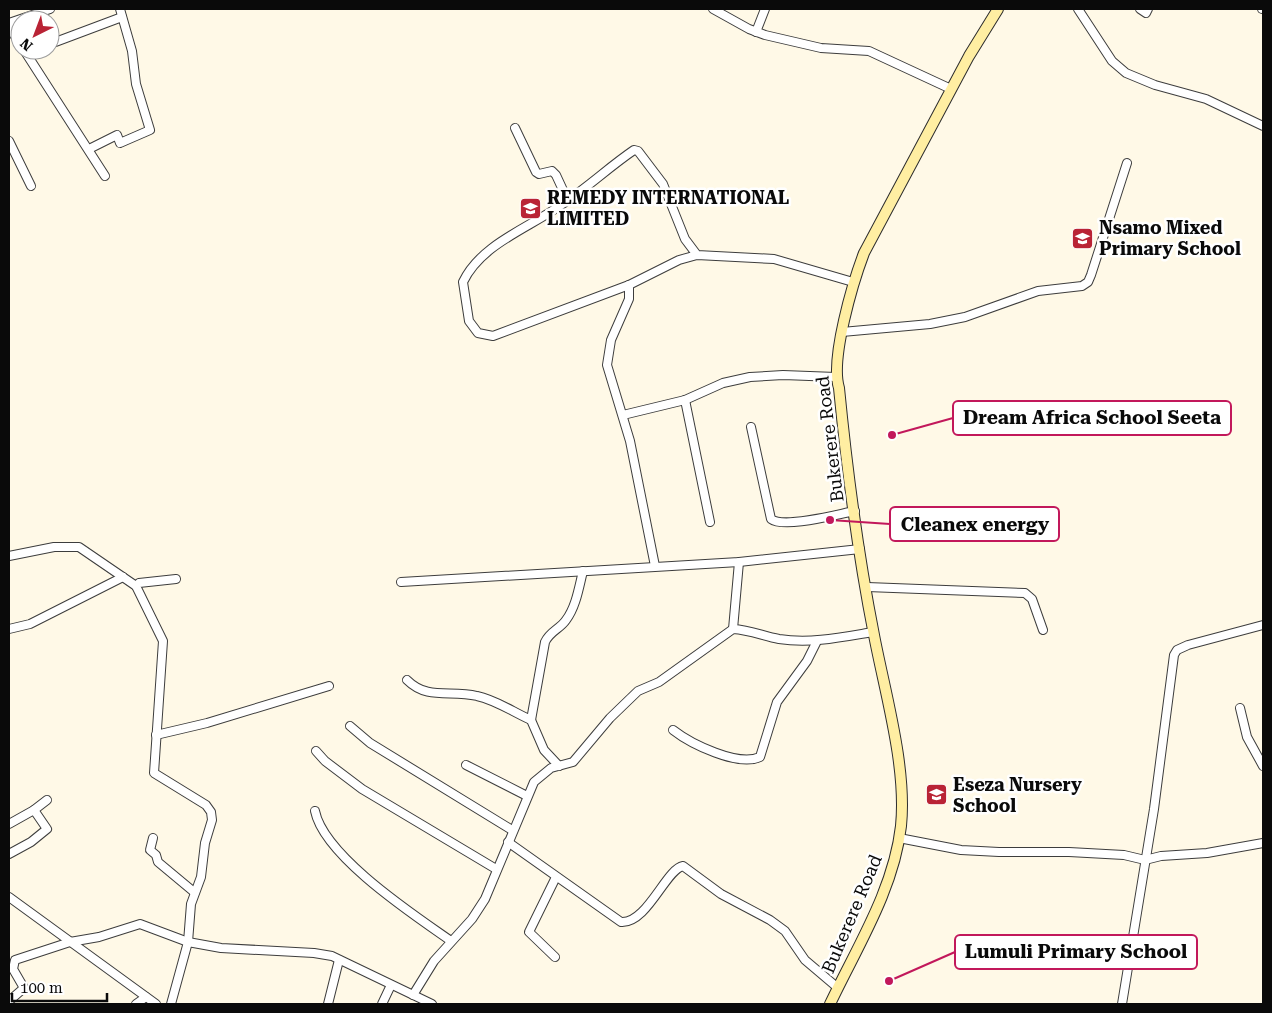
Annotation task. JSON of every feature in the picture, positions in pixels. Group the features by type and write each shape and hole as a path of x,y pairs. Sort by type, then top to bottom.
{"main road":[{"name":"Bukerere Road","path":"830,1004 885,887 899,838 902,794 873,632 836,377 842,332 853,282 864,253 951,89 998,9"}],"street":[{"path":"9,23 50,9"},
{"path":"89,150 117,136 120,143 150,130 136,84 132,51 120,9"},
{"path":"713,9 756,32 821,48 870,51 951,89"},
{"path":"756,32 765,9"},
{"path":"1078,9 1112,61 1126,73 1155,85 1206,99 1263,126"},
{"path":"1140,9 1146,13 1148,9"},
{"path":"60,40 122,18"},
{"path":"33,60 105,176"},
{"path":"515,128 536,172 539,174 552,171 556,175 568,201"},
{"path":"9,141 31,186"},
{"path":"697,255 685,239 663,184 636,150 568,201 488,252 467,274 463,282 469,321 473,328 483,335 493,336 629,285 679,260 697,255 774,259 853,282"},
{"path":"842,332 873,331 930,324 964,317 1038,291 1082,286 1088,282 1091,275 1128,163"},
{"path":"629,285 629,299 611,340 607,365 630,440 655,566"},
{"path":"622,416 685,400 723,383 750,377 784,375 836,377"},
{"path":"685,400 710,522"},
{"path":"752,427 769,514 774,522 808,521 855,511"},
{"path":"9,556 54,547 79,547 136,586 163,641 154,773 202,801 211,812 212,820 204,843 201,877 194,892 188,942 171,1004"},
{"path":"401,582 738,562 860,549"},
{"path":"733,629 738,562"},
{"path":"559,766 544,750 531,720 545,642 548,636 563,624 572,611 583,571"},
{"path":"9,629 30,624 122,577"},
{"path":"136,586 139,583 176,580"},
{"path":"867,587 1025,593 1032,599 1043,630"},
{"path":"1122,1004 1145,860 1174,655 1177,650 1188,645 1263,625"},
{"path":"417,1000 434,961 479,910 534,782 547,771 573,762 610,718 638,692 654,686 733,629 754,631 780,639 817,641 873,632"},
{"path":"673,730 683,738 718,754 753,760 760,757 777,702 807,661 817,641"},
{"path":"407,680 423,692 466,693 479,696 531,720"},
{"path":"156,734 207,723 329,686"},
{"path":"1240,708 1248,737 1263,766"},
{"path":"350,726 370,743 512,830"},
{"path":"316,751 325,761 362,789 496,869"},
{"path":"466,765 527,796"},
{"path":"9,824 34,810 47,800"},
{"path":"9,854 32,842 47,829 34,810"},
{"path":"315,812 321,830 361,872 402,906 451,941"},
{"path":"153,838 150,850 156,855 158,862 194,892"},
{"path":"899,838 962,850 1124,855 1145,860 1161,856 1207,854 1263,844"},
{"path":"508,842 621,922 632,921 658,895 675,869 683,866 721,894 785,930 805,960 838,988"},
{"path":"555,957 529,932 556,877"},
{"path":"9,897 116,977 156,1004"},
{"path":"9,1001 24,988 12,969 15,960 70,942 99,937 140,924 188,942 245,950 314,953 339,960 417,1000 432,1004"},
{"path":"328,1004 339,960"},
{"path":"382,1004 391,985"},
{"path":"136,1004 146,996"}],"place":[{"name":"REMEDY INTERNATIONAL LIMITED","path":"531,208"},
{"name":"Nsamo Mixed Primary School","path":"1083,238"},
{"name":"Dream Africa School Seeta","path":"892,435"},
{"name":"Cleanex energy","path":"830,520"},
{"name":"Eseza Nursery School","path":"937,795"},
{"name":"Lumuli Primary School","path":"889,981"}]}
